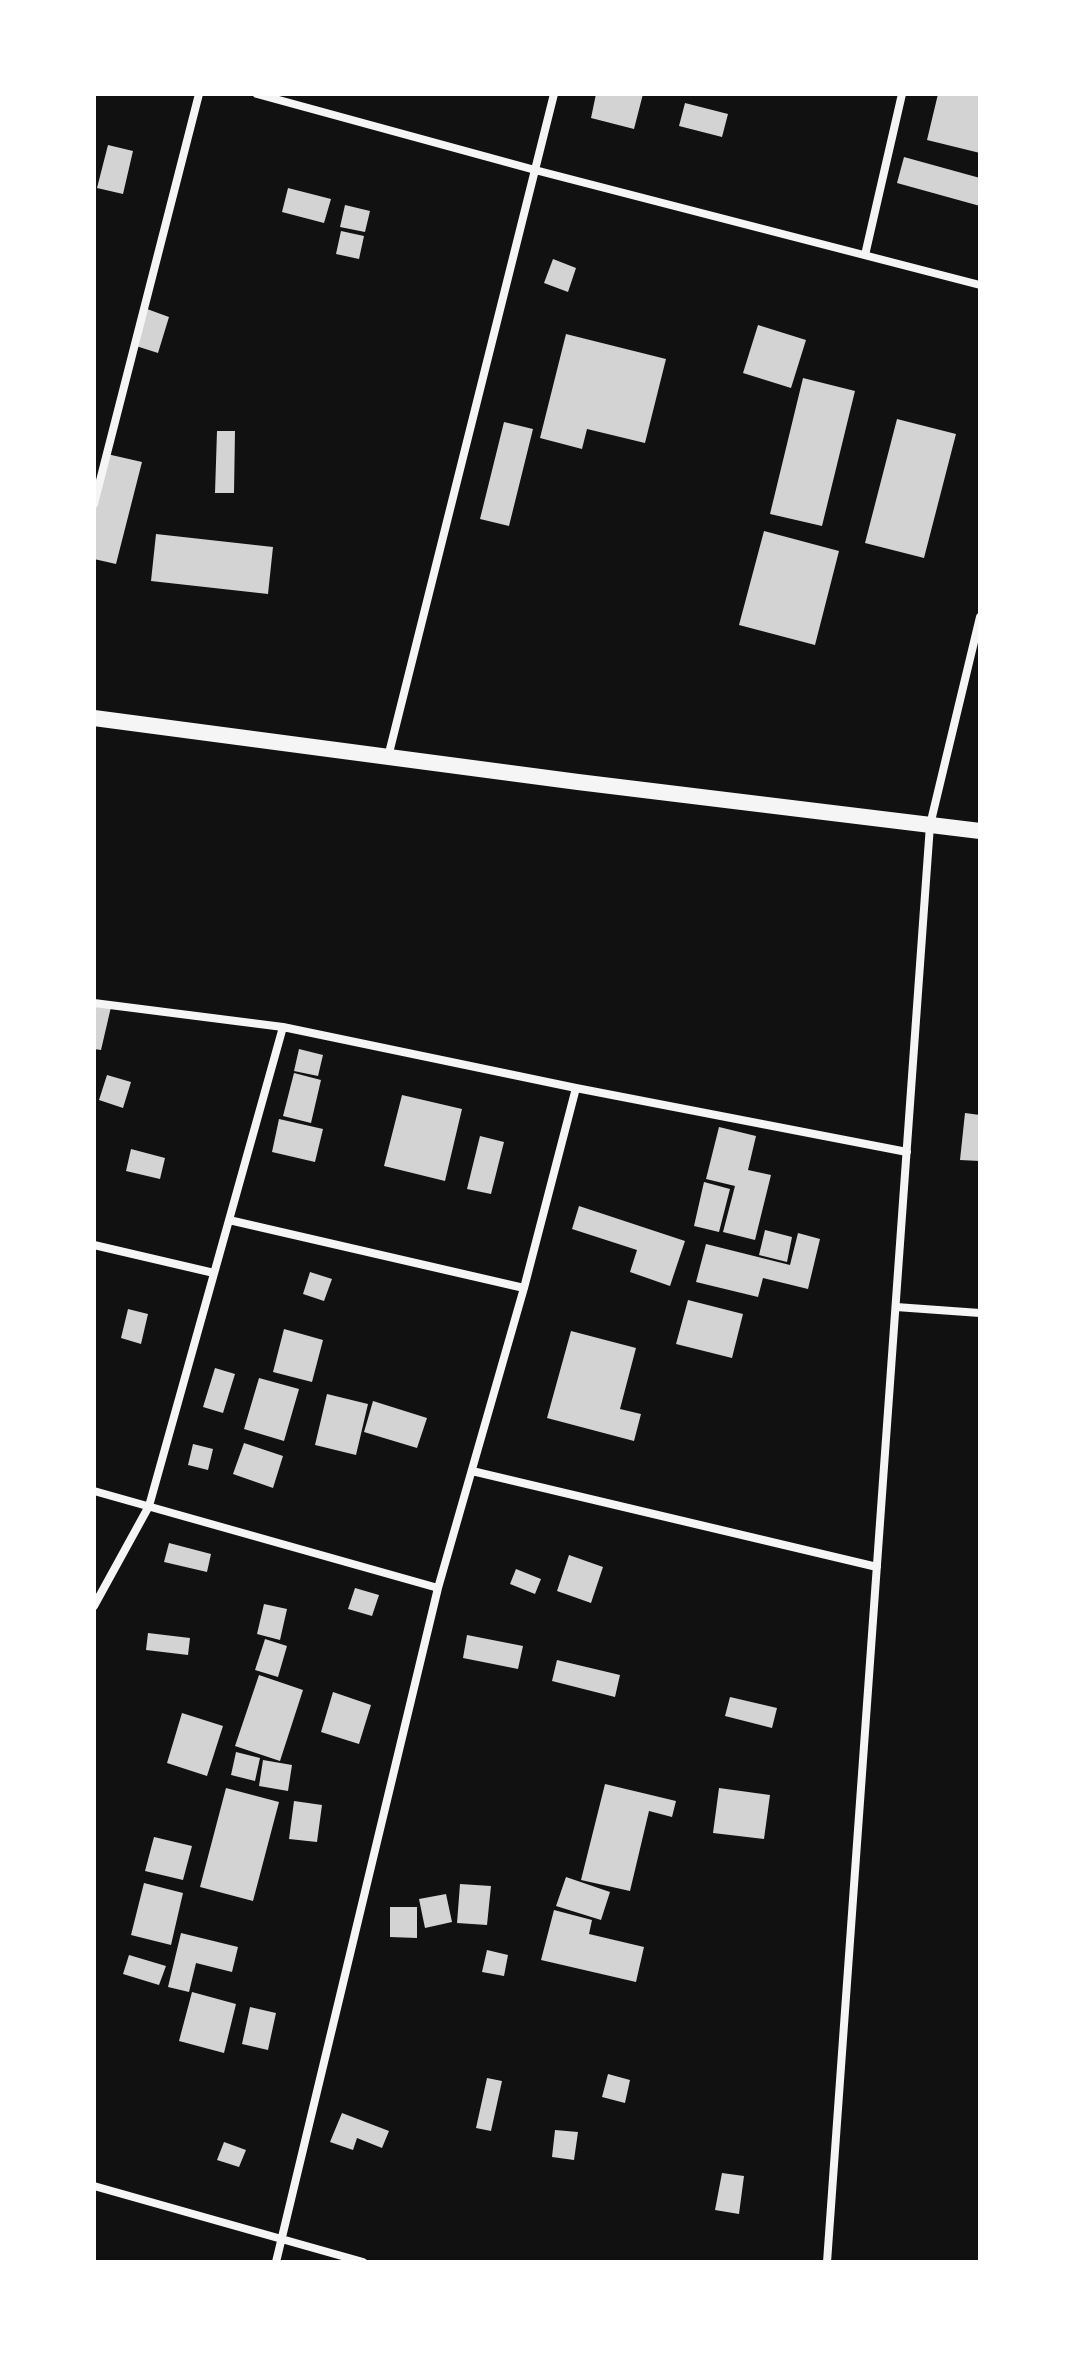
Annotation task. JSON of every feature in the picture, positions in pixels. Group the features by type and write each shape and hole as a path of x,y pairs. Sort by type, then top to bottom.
{"main road":[{"path":"94,718 980,831"}],"street":[{"path":"94,504 199,94"},
{"path":"257,94 535,170 980,285"},
{"path":"388,757 554,94"},
{"path":"865,255 902,94"},
{"path":"827,2262 930,825 980,617"},
{"path":"94,1003 283,1027 907,1152"},
{"path":"94,1606 149,1506 283,1027"},
{"path":"276,2262 438,1588 524,1288 576,1088"},
{"path":"229,1220 524,1288"},
{"path":"94,1245 214,1273"},
{"path":"896,1307 980,1313"},
{"path":"472,1471 877,1567"},
{"path":"94,1491 438,1588"},
{"path":"94,2186 363,2262"}],"building":[{"path":"596,94 643,94 634,129 591,118"},
{"path":"938,94 980,94 980,153 927,140"},
{"path":"685,103 728,114 722,137 679,126"},
{"path":"108,145 133,151 123,194 97,188"},
{"path":"904,157 980,178 980,206 897,183"},
{"path":"288,188 331,199 324,223 282,212"},
{"path":"345,205 370,211 365,232 340,227"},
{"path":"341,231 364,236 359,259 336,254"},
{"path":"553,259 576,268 568,292 544,283"},
{"path":"147,309 169,317 158,353 136,346"},
{"path":"758,325 806,340 791,388 743,373"},
{"path":"566,334 666,359 645,443 587,429 582,449 540,438"},
{"path":"803,378 855,391 822,526 770,514"},
{"path":"897,419 956,434 924,558 865,543"},
{"path":"504,422 533,429 509,526 480,519"},
{"path":"217,431 235,431 234,493 215,493"},
{"path":"107,454 142,462 116,564 94,559 94,504"},
{"path":"764,531 839,551 815,645 739,625"},
{"path":"156,534 273,547 268,594 151,581"},
{"path":"94,1003 111,1007 101,1050 94,1049"},
{"path":"299,1049 323,1055 318,1076 294,1071"},
{"path":"294,1073 321,1080 311,1123 283,1116"},
{"path":"107,1075 131,1082 123,1108 99,1100"},
{"path":"402,1095 462,1109 445,1181 384,1166"},
{"path":"965,1113 980,1115 980,1161 960,1160"},
{"path":"279,1119 323,1129 315,1162 272,1152"},
{"path":"719,1127 756,1136 748,1170 771,1175 755,1240 723,1232 735,1186 706,1179"},
{"path":"480,1136 504,1142 491,1194 467,1189"},
{"path":"131,1149 165,1158 160,1179 126,1171"},
{"path":"704,1182 730,1189 719,1232 694,1226"},
{"path":"579,1206 685,1241 670,1286 630,1272 637,1250 572,1229"},
{"path":"765,1230 792,1237 787,1262 759,1255"},
{"path":"798,1233 820,1239 808,1289 763,1278 758,1297 696,1282 706,1244 790,1265"},
{"path":"310,1272 332,1279 324,1301 303,1294"},
{"path":"688,1300 743,1314 732,1358 676,1344"},
{"path":"128,1309 148,1314 141,1344 121,1338"},
{"path":"284,1329 323,1340 312,1382 273,1372"},
{"path":"571,1331 636,1348 620,1409 641,1414 634,1441 547,1418"},
{"path":"215,1368 235,1374 223,1413 203,1407"},
{"path":"259,1378 299,1389 284,1441 244,1429"},
{"path":"327,1394 368,1404 356,1455 315,1445"},
{"path":"373,1401 427,1418 417,1448 364,1432"},
{"path":"244,1443 283,1456 273,1488 233,1474"},
{"path":"193,1444 213,1449 208,1470 188,1465"},
{"path":"169,1543 211,1554 207,1572 164,1562"},
{"path":"569,1555 603,1567 591,1603 557,1591"},
{"path":"516,1569 541,1579 535,1594 510,1584"},
{"path":"355,1588 379,1595 372,1616 348,1609"},
{"path":"264,1604 287,1609 280,1640 257,1634"},
{"path":"148,1633 190,1638 188,1655 146,1650"},
{"path":"467,1635 523,1646 518,1669 463,1658"},
{"path":"265,1639 287,1646 278,1677 255,1670"},
{"path":"557,1660 620,1675 615,1697 552,1681"},
{"path":"259,1675 303,1690 280,1761 235,1746"},
{"path":"333,1692 371,1705 359,1744 321,1732"},
{"path":"730,1697 777,1708 772,1728 725,1716"},
{"path":"182,1713 223,1726 207,1776 167,1763"},
{"path":"236,1752 260,1758 255,1781 231,1775"},
{"path":"263,1760 292,1765 288,1791 259,1786"},
{"path":"605,1784 676,1801 672,1817 649,1811 630,1891 581,1880"},
{"path":"226,1788 279,1802 253,1901 200,1887"},
{"path":"719,1788 770,1795 764,1839 713,1833"},
{"path":"294,1801 322,1805 317,1842 289,1839"},
{"path":"154,1837 192,1846 183,1880 145,1871"},
{"path":"566,1877 610,1892 601,1920 556,1906"},
{"path":"144,1883 183,1893 171,1945 131,1935"},
{"path":"460,1884 491,1886 487,1925 457,1923"},
{"path":"446,1894 452,1922 425,1928 419,1899"},
{"path":"390,1907 417,1907 417,1938 390,1937"},
{"path":"554,1910 592,1920 589,1934 644,1947 636,1982 541,1960"},
{"path":"181,1933 238,1947 232,1972 196,1963 189,1992 168,1987"},
{"path":"487,1950 508,1955 504,1976 482,1972"},
{"path":"129,1955 166,1966 159,1985 123,1974"},
{"path":"192,1992 236,2004 224,2053 179,2041"},
{"path":"250,2007 276,2013 268,2050 242,2044"},
{"path":"608,2074 630,2080 625,2103 602,2097"},
{"path":"487,2078 502,2081 491,2131 476,2128"},
{"path":"342,2113 389,2131 382,2148 357,2138 353,2150 330,2142"},
{"path":"555,2130 578,2132 574,2160 552,2157"},
{"path":"224,2142 246,2150 239,2167 217,2160"},
{"path":"722,2173 744,2176 739,2214 715,2210"}]}
